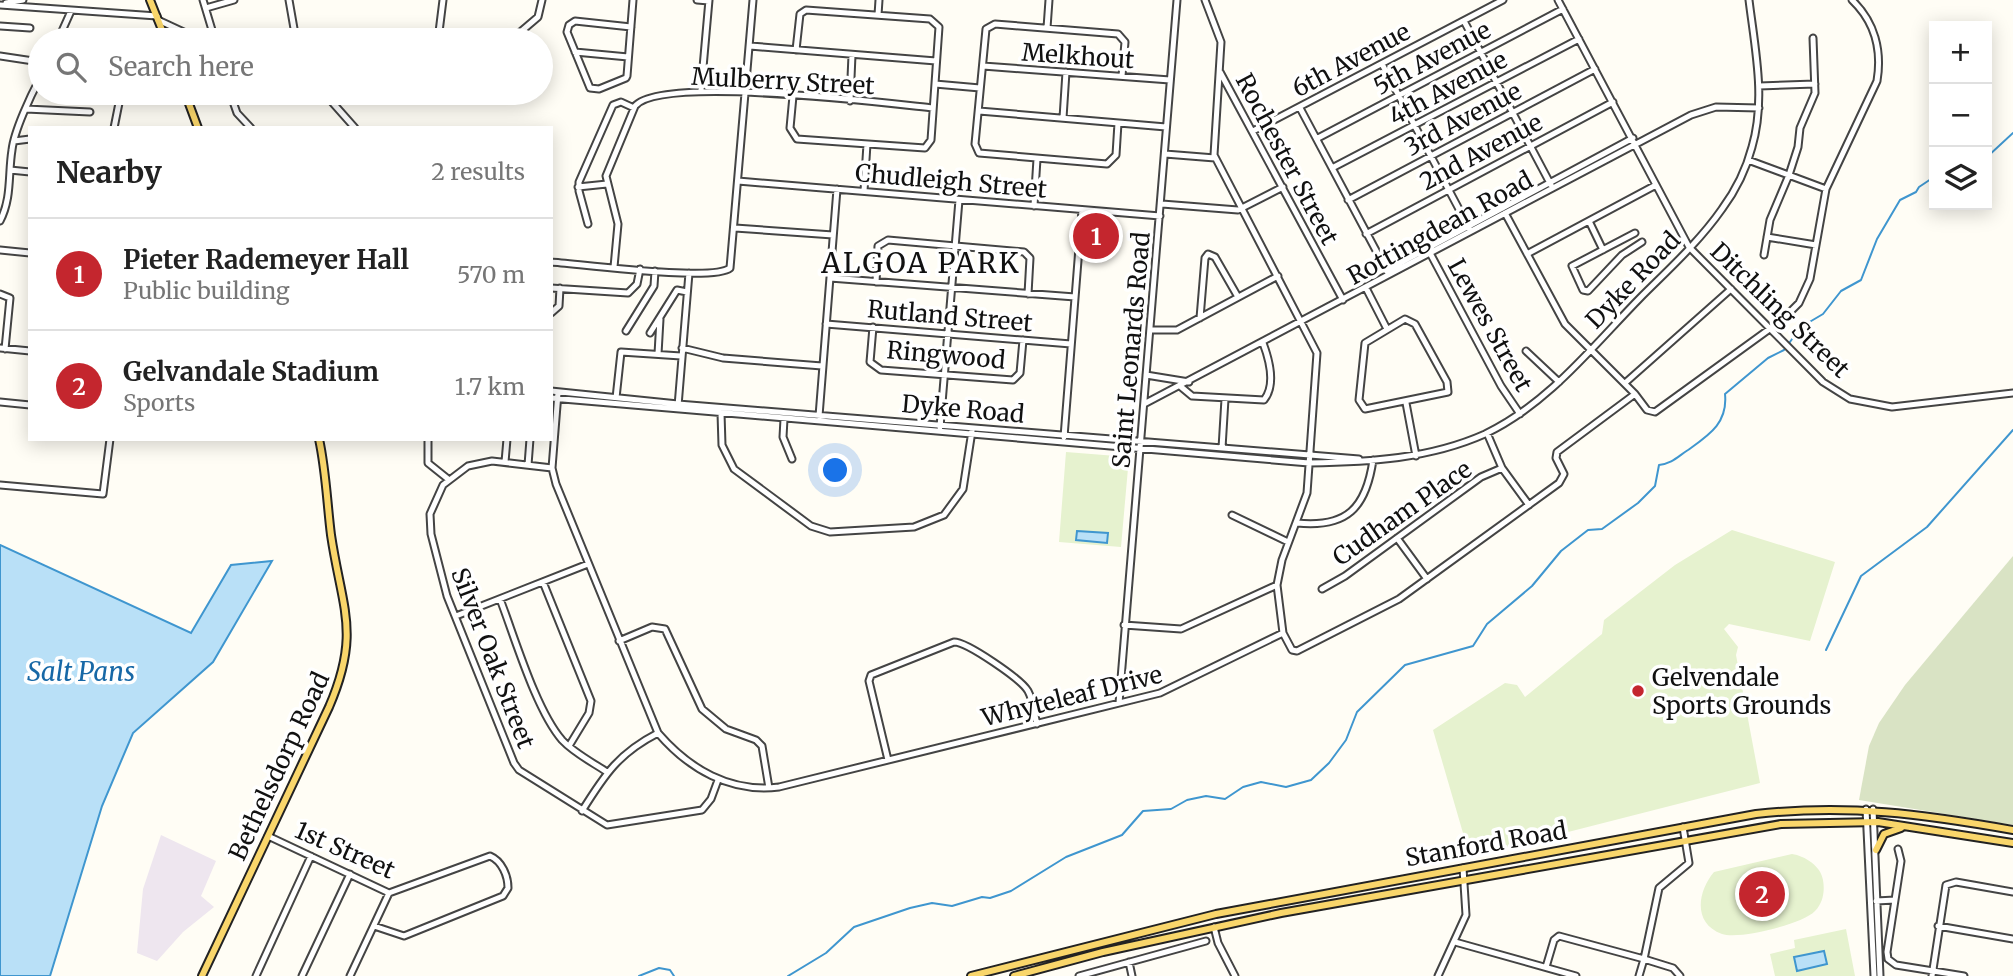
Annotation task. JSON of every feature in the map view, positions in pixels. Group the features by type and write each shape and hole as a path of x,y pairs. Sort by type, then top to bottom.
{"main road":[{"path":"150,0 162,28"},
{"path":"189,105 197,126"},
{"name":"Bethelsdorp Road","path":"202,976 334,695 347,654 347,618 332,536 320,441"},
{"name":"Stanford Road","path":"971,976 1216,914 1683,827 1786,811 1870,809 2013,830"},
{"name":"Stanford Road","path":"1014,976 1214,928 1464,880 1781,824 1870,822 1912,826 2013,844"},
{"path":"1876,850 1887,832 1912,826"}],"street":[{"path":"0,4 23,0"},
{"path":"204,0 213,28"},
{"path":"206,8 234,0"},
{"path":"289,0 294,28"},
{"path":"440,28 443,0"},
{"path":"525,28 538,17 542,0"},
{"path":"631,27 572,22 567,31 588,85 595,90 623,81 628,57 631,27 633,0"},
{"path":"698,0 709,0 701,90"},
{"path":"553,262 689,273 718,273 728,270 732,263 753,0"},
{"path":"878,15 879,0"},
{"path":"1047,28 1049,0"},
{"name":"Saint Leonards Road","path":"1119,704 1177,0"},
{"path":"1205,0 1220,35 1215,158 1318,353 1305,501 1288,542 1277,585 1283,632 1292,650 1297,651 1392,603 1529,505 1563,479 1564,472 1556,458 1558,451 1635,394"},
{"name":"6th Avenue","path":"1252,131 1503,0"},
{"name":"Ditchling Street","path":"1558,0 1689,247 1832,388 1850,399 1892,407 2013,393"},
{"name":"Dyke Road","path":"554,395 677,407 721,407 819,414 1064,438 1141,442 1309,463 1416,456 1487,433 1520,414 1559,382 1724,207 1748,160 1759,108 1749,0"},
{"path":"1505,213 1562,319 1625,383 1647,410 1655,412 1771,328 1793,309 1803,295 1810,279 1826,189 1873,93 1879,70 1873,29 1852,0"},
{"path":"0,4 158,18 178,28"},
{"name":"5th Avenue","path":"1318,138 1563,9"},
{"path":"793,96 790,128 795,137 925,148 931,140 939,27 936,22 804,10 800,14 796,50"},
{"path":"63,28 71,11"},
{"path":"1300,108 1388,273 1551,185 1464,21"},
{"path":"1118,123 1116,155 1110,163 979,153 975,144 985,32 989,25 1121,36 1125,42 1122,76"},
{"path":"0,26 30,28"},
{"path":"1764,255 1770,220 1789,175 1798,147 1800,129 1814,99 1813,38"},
{"name":"4th Avenue","path":"1332,169 1579,39"},
{"path":"750,46 936,61"},
{"path":"575,52 628,57"},
{"path":"850,101 852,55"},
{"path":"0,56 28,60"},
{"path":"1382,64 1470,229"},
{"name":"Melkhout","path":"983,66 1170,80"},
{"name":"3rd Avenue","path":"1348,200 1595,69"},
{"name":"Rochester Street","path":"1219,71 1343,300"},
{"path":"1063,118 1066,72"},
{"path":"935,84 980,88"},
{"path":"1759,86 1815,84"},
{"name":"Mulberry Street","path":"578,187 613,105 623,102 634,108 648,97 701,90 933,108"},
{"name":"2nd Avenue","path":"1366,234 1613,102"},
{"path":"0,221 7,205 14,141 28,105"},
{"path":"114,126 119,105"},
{"path":"235,105 237,113 249,126"},
{"path":"335,105 353,126"},
{"name":"Rottingdean Road","path":"1143,404 1302,323 1388,273 1505,213 1634,141 1702,110 1722,107 1759,108"},
{"path":"614,267 618,224 607,184 608,168 634,108"},
{"path":"26,109 90,112"},
{"path":"979,111 1166,127"},
{"path":"14,141 28,139"},
{"path":"864,191 867,145"},
{"path":"1165,154 1215,158"},
{"path":"1034,206 1037,159"},
{"path":"1748,160 1826,189"},
{"path":"0,166 28,172"},
{"name":"Chudleigh Street","path":"738,181 1160,216"},
{"path":"588,224 578,187 607,184"},
{"path":"1527,254 1656,186"},
{"path":"1162,204 1242,209 1283,187"},
{"path":"818,422 837,189"},
{"path":"940,432 959,200"},
{"path":"1064,438 1082,210"},
{"path":"1589,221 1603,250"},
{"path":"735,228 833,235"},
{"path":"1635,233 1572,267 1583,290 1589,290 1622,255 1642,242"},
{"path":"1768,237 1816,245"},
{"path":"876,282 878,250 884,241 955,246 1026,253 1030,258 1028,294"},
{"path":"1616,243 1622,255"},
{"path":"0,250 28,253"},
{"name":"Lewes Street","path":"1430,253 1501,387 1520,414"},
{"path":"1200,317 1205,258 1208,254 1215,257 1238,297"},
{"path":"553,288 628,293 637,284 640,270"},
{"path":"626,331 654,286 655,271"},
{"path":"677,407 689,273"},
{"path":"1150,330 1174,331 1278,276"},
{"path":"830,278 1075,298"},
{"path":"553,311 559,306 560,288"},
{"path":"1366,288 1387,328"},
{"path":"1625,383 1731,289"},
{"path":"650,333 677,290 687,292"},
{"path":"0,294 10,298 2,349 28,351"},
{"path":"658,354 660,317"},
{"path":"1405,319 1414,321 1448,386 1444,396 1368,409 1359,402 1365,344 1387,328 1405,319"},
{"name":"Rutland Street","path":"826,324 1071,344"},
{"name":"Ringwood","path":"873,327 870,359 875,368 944,375 1013,380 1020,373 1023,340"},
{"path":"1180,386 1189,396 1266,398 1270,366 1263,343"},
{"path":"682,348 723,358 822,366"},
{"path":"1527,351 1559,382"},
{"path":"616,398 620,353 681,356"},
{"path":"1146,375 1189,382"},
{"name":"Dyke Road","path":"554,395 616,398 721,414 940,432 972,430"},
{"name":"Whyteleaf Drive","path":"553,432 554,395"},
{"path":"1222,451 1225,399"},
{"path":"0,402 28,405"},
{"path":"1406,403 1416,456"},
{"path":"721,407 722,446 734,469 811,526 830,532 914,527 939,519 956,503 962,489 972,430"},
{"path":"785,419 783,437 792,459"},
{"path":"1487,433 1502,468 1529,505"},
{"name":"Dyke Road","path":"1064,438 1140,449 1309,454 1373,460"},
{"path":"0,485 103,494 110,441"},
{"path":"428,441 428,463 448,479 460,469 477,463 505,462 552,468"},
{"path":"505,462 507,441"},
{"path":"528,465 530,441"},
{"name":"Whyteleaf Drive","path":"553,441 552,468 588,564 658,733 684,760 718,780 769,788 1119,704 1177,687 1283,632"},
{"path":"789,451 795,447"},
{"path":"1297,523 1323,524 1349,513 1367,490 1373,460"},
{"name":"Cudham Place","path":"1322,589 1345,576 1481,477 1502,468"},
{"name":"Silver Oak Street","path":"448,479 433,500 429,524 447,596 515,765 607,825 698,811 708,803 718,780"},
{"path":"1232,516 1288,542"},
{"path":"1397,538 1427,579"},
{"path":"456,616 588,564"},
{"path":"543,582 591,701 589,713 569,746"},
{"path":"1124,625 1181,629 1277,585"},
{"path":"500,600 541,702 556,730 569,746 607,772"},
{"path":"619,641 652,627 665,629 702,709 726,729 760,743 765,754 769,788"},
{"path":"888,760 869,681 871,675 954,642 966,644 1023,684 1030,695 1037,724"},
{"path":"582,811 607,772 631,747 658,733"},
{"path":"1870,809 1870,902 1874,976"},
{"path":"1870,822 1876,850 1880,976"},
{"path":"1639,976 1659,888 1689,863 1683,827"},
{"name":"1st Street","path":"268,836 389,893 490,856 499,861 509,886 503,896 404,936 374,926"},
{"path":"1898,849 1901,861 1888,959 1896,965 1932,973 1964,976"},
{"path":"256,976 312,856"},
{"path":"1438,976 1467,911 1462,868"},
{"path":"302,976 350,874"},
{"path":"1932,973 1944,891 1949,883 2013,892"},
{"path":"350,976 389,893"},
{"path":"1870,902 1895,900"},
{"path":"1938,926 2013,939"},
{"path":"1214,928 1218,943 1235,976"},
{"path":"1546,967 1554,940 1559,936 1673,968 1680,976"},
{"path":"1079,976 1206,941"},
{"path":"1455,942 1576,976"},
{"path":"1129,962 1132,976"}],"shaded area":[{"path":"161,835 216,861 201,896 214,907 183,932 157,961 137,953 143,889"}],"green space":[{"path":"1066,452 1129,457 1121,547 1059,542"},
{"name":"Gelvendale Sports Grounds","path":"1732,530 1835,562 1810,641 1729,624 1724,629 1738,647 1736,655 1760,783 1470,857 1433,730 1505,683 1517,685 1525,697 1602,634 1604,620 1675,565"},
{"path":"2013,556 2013,825 1859,800 1869,746 1879,723 1905,685"},
{"path":"1792,854 1812,862 1822,875 1823,897 1815,911 1785,926 1756,933 1730,935 1712,929 1702,915 1701,906 1704,888 1714,872"},
{"path":"1846,929 1855,976 1775,976 1770,954 1795,948 1794,940"}],"water":[{"path":"1077,531 1108,533 1107,543 1076,540"},
{"name":"Salt Pans","path":"0,545 191,633 231,565 272,561 213,662 133,733 102,806 50,976 0,976"},
{"path":"1824,951 1827,964 1797,971 1794,957"}],"waterway":[{"path":"1992,152 2013,133"},
{"path":"788,976 826,953 854,927 910,908 932,903 952,906 1011,891 1066,857 1122,835 1143,811 1171,809 1187,800 1206,796 1225,799 1243,787 1261,782 1286,787 1311,780 1329,763 1346,740 1357,712 1405,665 1473,646 1487,624 1532,586 1561,551 1588,530 1602,529 1638,503 1655,486 1659,465 1675,459 1716,427 1723,413 1725,394 1768,358 1784,350 1801,327 1823,314 1841,291 1861,280 1877,239 1900,200 1916,192 1929,180"},
{"path":"1826,650 1861,576 1927,527 2013,430"},
{"path":"639,976 659,968 670,970 674,976"}],"place":[{"name":"Pieter Rademeyer Hall","path":"1096,236"},
{"name":"Gelvendale Sports Grounds","path":"1638,691"},
{"name":"Gelvandale Stadium","path":"1762,894"}],"district":[{"name":"ALGOA PARK","path":"921,263"}]}
